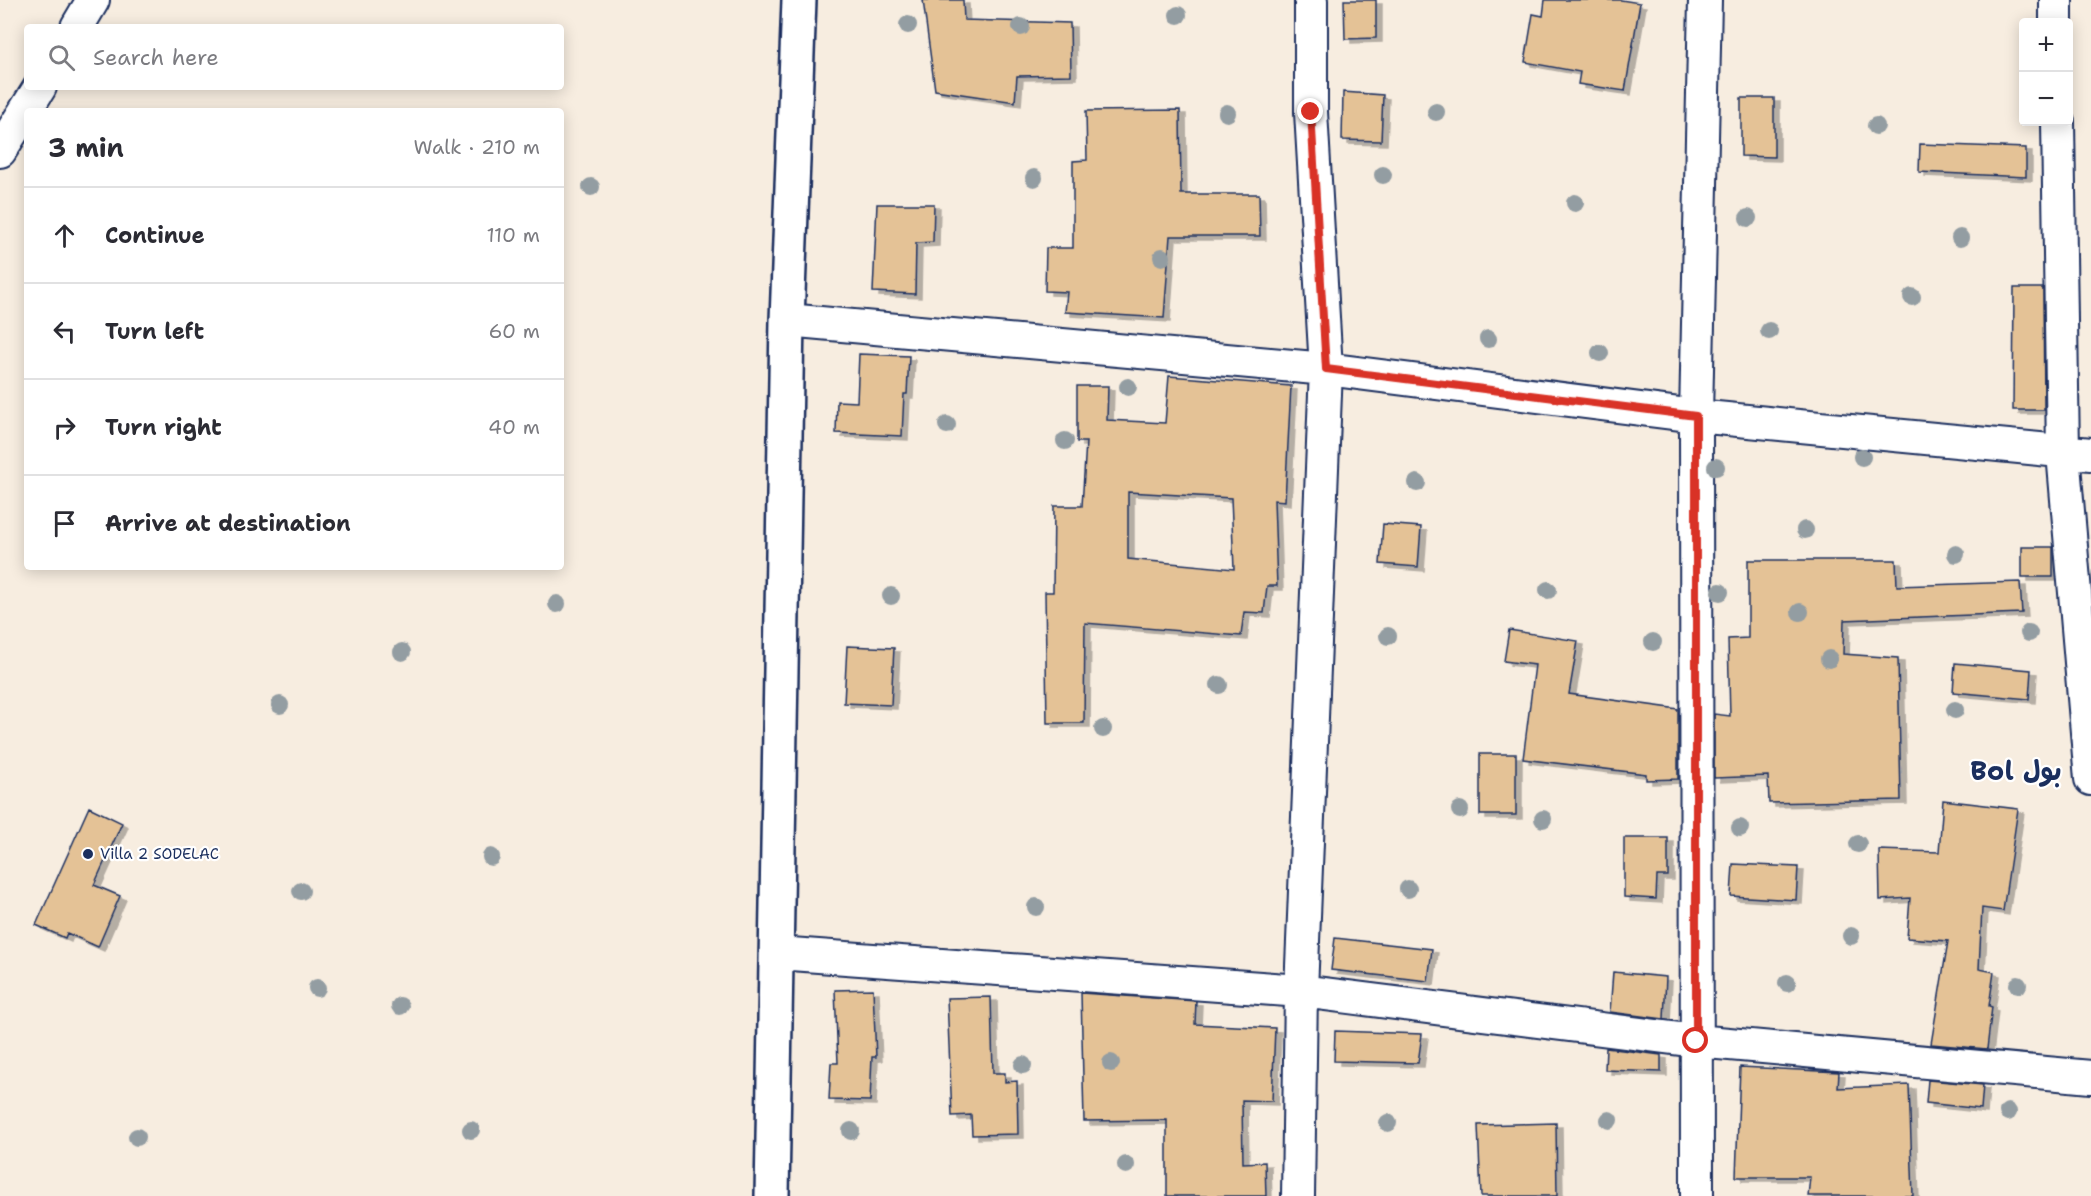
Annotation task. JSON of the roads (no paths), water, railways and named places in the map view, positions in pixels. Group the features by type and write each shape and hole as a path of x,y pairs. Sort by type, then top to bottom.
{"street":[{"path":"78,24 93,0"},
{"path":"772,1196 787,320 799,0"},
{"path":"1298,1196 1300,991 1326,369 1311,112 1311,0"},
{"path":"1697,1196 1696,416 1705,0"},
{"path":"2056,0 2056,18"},
{"path":"27,108 38,90"},
{"path":"0,151 24,113"},
{"path":"2058,126 2077,454 2091,779"},
{"path":"787,320 1326,369 1696,416 2077,454"},
{"path":"777,952 1300,991 1696,1041 2091,1077"}],"place":[{"name":"Villa 2 SODELAC","path":"88,854"}],"district":[{"name":"Bol بول","path":"2016,771"}]}
